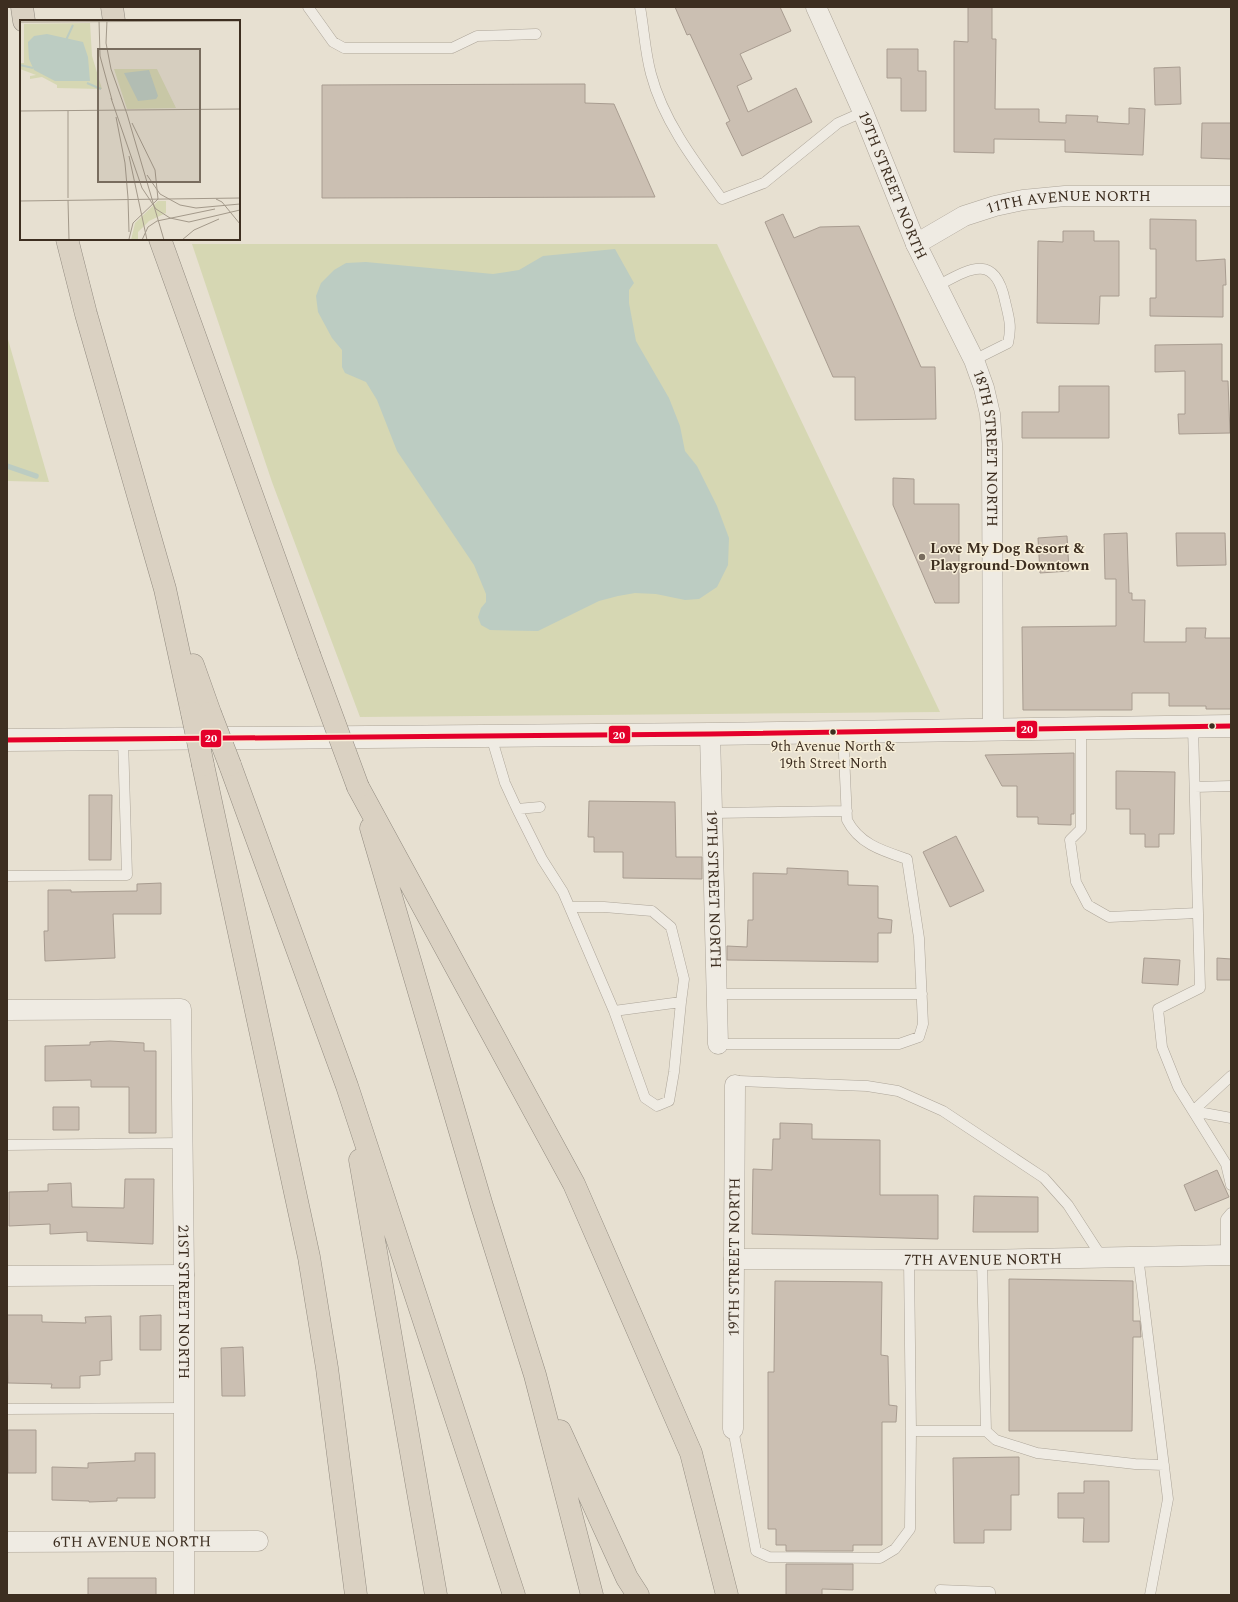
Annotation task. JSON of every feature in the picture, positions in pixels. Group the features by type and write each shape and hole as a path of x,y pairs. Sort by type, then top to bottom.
{"highway":[{"path":"22,7 24,20"},
{"path":"112,7 114,20"},
{"path":"67,240 88,321 201,712 230,764 348,1086 514,1595"},
{"path":"160,240 358,787 482,1206 535,1375 592,1595"},
{"path":"201,712 203,765 309,1257 327,1368 356,1595"},
{"path":"358,787 574,1184 691,1453 727,1595"},
{"path":"348,1086 436,1595"},
{"path":"535,1375 615,1551 638,1595"}],"street":[{"name":"19TH STREET NORTH","path":"816,7 863,112 916,244 974,360"},
{"name":"11TH AVENUE NORTH","path":"916,244 964,216 995,206 1024,200 1065,196 1231,196"},
{"name":"18TH STREET NORTH","path":"974,360 984,388 990,414 992,444 993,729"},
{"path":"7,740 710,734 1231,726"},
{"name":"19TH STREET NORTH","path":"710,734 718,1044"},
{"name":"21ST STREET NORTH","path":"7,1010 181,1009 184,1275 184,1595"},
{"name":"19TH STREET NORTH","path":"733,1429 734,1085"},
{"name":"7TH AVENUE NORTH","path":"734,1258 982,1260 1101,1256 1228,1255"},
{"path":"7,1276 184,1275"},
{"name":"6TH AVENUE NORTH","path":"7,1542 258,1541"}],"lane":[{"path":"308,7 333,42 344,48 452,48 478,36 536,34"},
{"path":"640,7 650,72 658,96 697,165 722,198 764,183 838,123 863,112"},
{"path":"937,286 969,270 987,270 996,274 1003,290 1011,328 1008,343 974,360"},
{"path":"1193,727 1200,988 1158,1009 1162,1046 1178,1086 1228,1164 1231,1185"},
{"path":"1080,728 1080,829 1070,840 1076,882 1088,905 1109,917 1198,913"},
{"path":"718,1044 899,1044 919,1037 923,1024 919,938 907,859 871,846 852,830 847,820 843,732"},
{"path":"491,736 505,783 542,859 563,892 570,907 614,1011 645,1098 657,1106 669,1101 674,1072 684,979 671,927 652,911 604,907 570,907"},
{"path":"7,876 127,875 123,739"},
{"path":"1195,787 1231,786"},
{"path":"518,809 540,807"},
{"path":"712,813 847,811"},
{"path":"716,994 922,994"},
{"path":"614,1011 681,1002"},
{"path":"1193,1111 1231,1076"},
{"path":"734,1085 739,1081 867,1086 898,1091 943,1111 1044,1178 1068,1205 1101,1256"},
{"path":"1193,1111 1231,1118"},
{"path":"7,1144 182,1143"},
{"path":"1228,1255 1226,1219 1231,1213"},
{"path":"1138,1256 1168,1499 1150,1595"},
{"path":"733,1429 756,1551 768,1557 880,1558 895,1549 910,1529 911,1431 909,1259"},
{"path":"982,1260 986,1431"},
{"path":"7,1409 184,1408"},
{"path":"911,1431 986,1431 996,1440 1037,1453 1135,1464 1164,1465"},
{"path":"940,1590 990,1592 990,1595"}],"green space":[{"path":"192,244 717,244 940,712 360,717 272,482"},
{"path":"7,336 49,482 7,481"}],"shaded area":[{"path":"615,249 634,283 629,290 629,303 636,341 669,398 680,426 685,451 697,466 717,506 729,538 728,565 717,587 699,599 685,600 656,594 635,593 599,601 538,631 490,630 481,625 478,617 481,608 486,602 486,594 474,565 397,451 377,400 366,382 345,373 342,367 342,350 332,338 318,312 316,296 321,283 334,270 346,263 366,262 493,274 519,270 543,256"}],"building":[{"path":"675,7 780,7 791,31 740,54 752,79 737,86 748,112 796,88 812,122 742,156 726,123 730,121 690,34 687,35"},
{"path":"968,7 992,7 992,39 996,39 995,109 1039,109 1039,122 1066,123 1066,115 1098,116 1097,122 1129,124 1129,108 1145,109 1143,155 1065,152 1065,140 994,139 994,153 954,152 954,41 968,42"},
{"path":"887,49 918,49 918,71 926,71 926,111 901,111 901,78 887,78"},
{"path":"1180,67 1181,104 1155,105 1154,68"},
{"path":"585,84 585,103 614,104 655,197 322,198 322,85"},
{"path":"1202,123 1231,123 1231,159 1201,158"},
{"path":"783,214 794,238 820,227 859,226 921,367 935,367 936,419 855,420 855,377 833,377 765,222"},
{"path":"1150,219 1196,220 1196,261 1225,259 1226,285 1223,285 1223,317 1150,316 1150,298 1156,298 1156,249 1150,249"},
{"path":"1063,231 1094,231 1094,241 1119,241 1119,296 1100,296 1099,324 1037,323 1038,241 1063,242"},
{"path":"1222,344 1222,381 1228,381 1230,433 1179,434 1178,414 1185,414 1185,371 1155,372 1155,345"},
{"path":"1059,386 1109,386 1109,438 1022,438 1022,412 1059,412"},
{"path":"893,478 914,479 914,504 959,504 959,603 935,603 893,505"},
{"path":"1127,533 1129,593 1132,593 1132,600 1145,600 1144,642 1186,642 1186,628 1206,628 1205,638 1231,638 1231,709 1206,709 1206,706 1169,706 1169,693 1132,693 1132,710 1023,710 1022,627 1116,626 1116,579 1105,579 1104,534"},
{"path":"1176,533 1225,533 1226,565 1177,566"},
{"path":"1067,536 1069,571 1040,573 1038,538"},
{"path":"1074,753 1074,814 1071,814 1071,825 1038,824 1038,817 1017,817 1017,786 1002,786 985,755"},
{"path":"1116,771 1175,772 1174,834 1159,834 1159,847 1145,847 1145,834 1130,834 1130,809 1116,809"},
{"path":"89,795 112,795 111,860 89,860"},
{"path":"589,801 675,802 676,857 702,857 702,879 623,878 623,852 594,852 594,837 588,837"},
{"path":"956,836 984,891 950,907 923,852"},
{"path":"787,868 848,871 848,885 878,886 878,918 892,920 891,933 878,933 878,962 727,960 727,946 747,947 748,920 753,920 753,873 787,874"},
{"path":"161,883 161,914 113,914 115,958 45,961 44,931 48,931 48,890 71,890 71,892 137,891 137,884"},
{"path":"1144,958 1180,960 1178,985 1142,983"},
{"path":"1217,958 1231,959 1231,980 1217,980"},
{"path":"110,1041 144,1043 144,1051 156,1051 156,1133 129,1133 129,1087 91,1087 91,1080 45,1081 45,1046 90,1045 90,1042"},
{"path":"53,1107 79,1107 79,1130 53,1130"},
{"path":"780,1123 812,1124 812,1139 880,1140 880,1195 938,1195 938,1239 752,1234 753,1169 772,1170 773,1139 780,1139"},
{"path":"1217,1170 1229,1197 1195,1211 1184,1185"},
{"path":"125,1179 154,1179 153,1244 87,1241 87,1232 50,1234 50,1224 9,1226 9,1192 48,1191 48,1184 71,1183 72,1207 124,1208"},
{"path":"974,1196 1038,1197 1038,1232 973,1232"},
{"path":"1009,1279 1133,1281 1133,1321 1140,1321 1141,1337 1133,1337 1132,1431 1009,1431"},
{"path":"775,1281 882,1282 881,1355 888,1356 889,1405 897,1406 896,1422 882,1422 882,1545 853,1545 853,1551 786,1551 786,1545 776,1545 776,1529 768,1529 768,1372 774,1372"},
{"path":"7,1315 42,1315 42,1322 86,1323 85,1317 111,1316 112,1360 100,1361 100,1375 80,1376 80,1388 51,1388 52,1384 8,1383"},
{"path":"161,1315 161,1350 140,1350 140,1316"},
{"path":"243,1347 245,1396 222,1396 221,1348"},
{"path":"8,1430 36,1430 36,1473 8,1473"},
{"path":"135,1453 155,1453 155,1498 117,1498 117,1501 89,1502 52,1500 52,1467 88,1468 88,1463 135,1461"},
{"path":"1019,1457 1019,1495 1011,1495 1011,1530 984,1530 984,1543 954,1543 953,1458"},
{"path":"1084,1481 1109,1481 1109,1542 1083,1542 1084,1518 1058,1518 1058,1493 1084,1493"},
{"path":"786,1564 853,1564 853,1590 822,1589 822,1595 786,1595"},
{"path":"88,1578 156,1578 156,1595 88,1595"}],"waterway":[{"path":"7,466 36,476"}],"transit line":[{"name":"20","path":"7,740 710,734 1231,726"}],"place":[{"name":"Love My Dog Resort & Playground-Downtown","path":"922,557"},
{"name":"9th Avenue North & 19th Street North","path":"833,732"}]}
